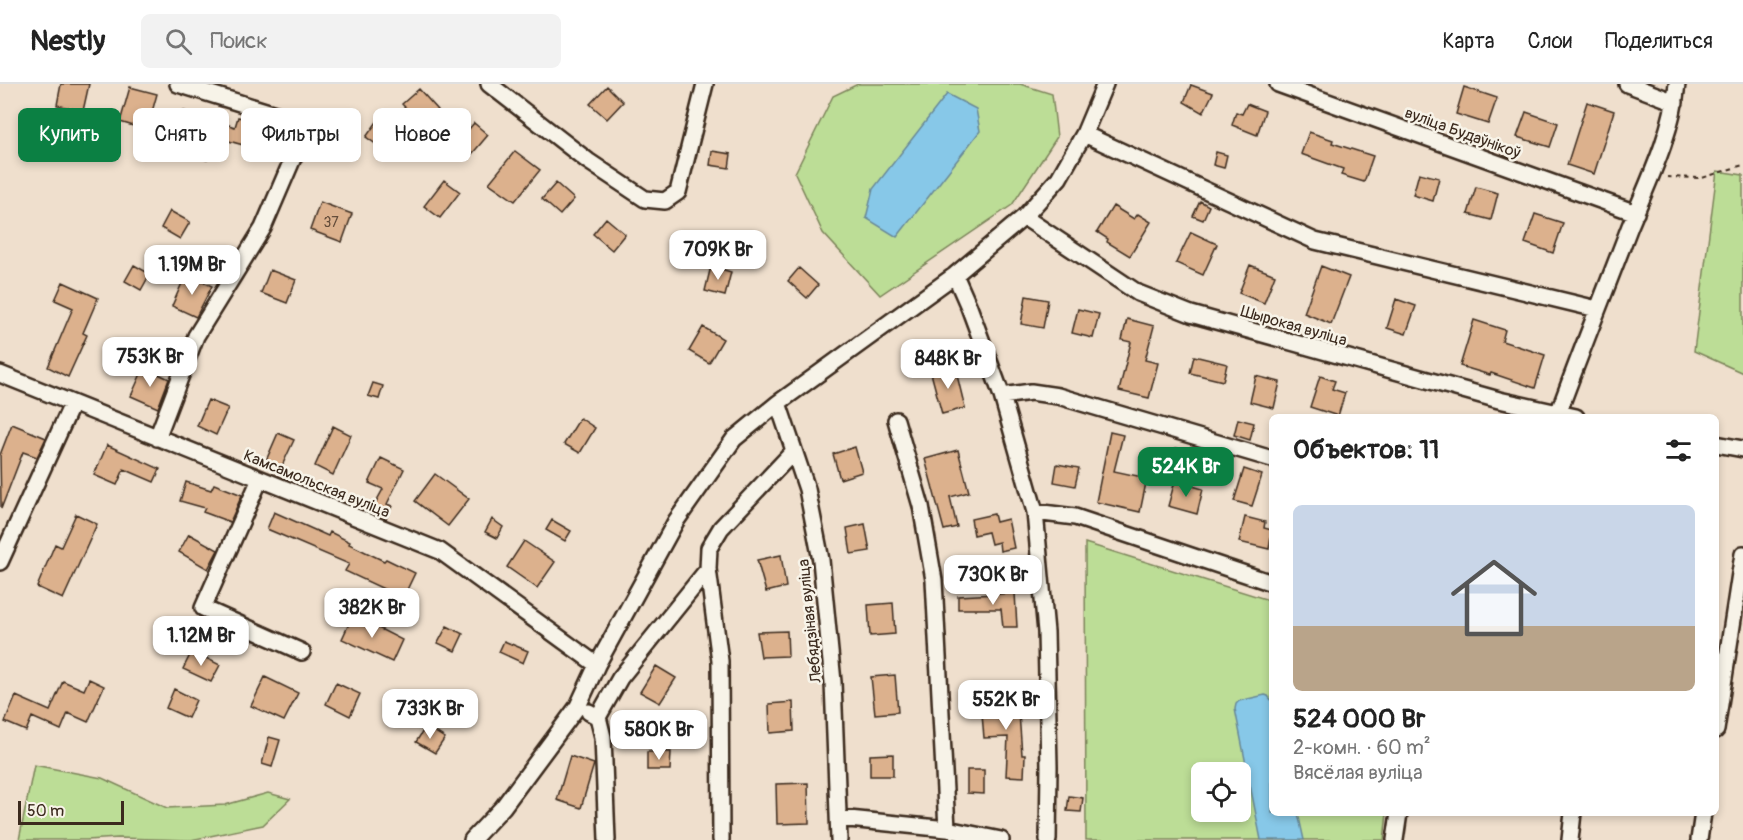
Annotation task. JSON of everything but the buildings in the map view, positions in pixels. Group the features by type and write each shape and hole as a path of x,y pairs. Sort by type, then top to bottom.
{"street":[{"path":"157,438 196,336 263,228 302,137 298,121 178,84"},
{"path":"489,84 588,161 645,200 665,201 678,192 705,84"},
{"name":"вуліца Будаўнікоў","path":"1278,84 1636,213"},
{"path":"1627,84 1676,102"},
{"path":"1558,414 1597,309 1653,175 1676,102 1677,84"},
{"path":"472,840 503,807 578,706 597,665 676,521 734,439 778,404 955,275 1024,217 1059,177 1084,134 1102,85"},
{"path":"1084,134 1315,240 1597,309"},
{"name":"Шырокая вуліца","path":"1024,217 1138,293 1191,314 1499,400 1558,414"},
{"path":"955,275 1002,396 1035,512 1046,632 1048,840"},
{"name":"Камсамольская вуліца","path":"0,374 440,551 597,665"},
{"path":"1002,396 1031,392 1058,396 1269,458"},
{"path":"0,562 72,404"},
{"name":"Лебядзіная вуліца","path":"778,404 807,489 821,560 833,682 838,840"},
{"path":"896,420 921,506 933,580 947,829"},
{"path":"1719,445 1743,449"},
{"path":"721,840 720,661 708,569 709,548 721,528 794,451"},
{"path":"260,479 203,608 302,652"},
{"path":"1035,512 1075,517 1269,582"},
{"path":"1719,710 1743,554"},
{"path":"607,840 603,737 598,717 620,678 708,569"},
{"path":"578,706 598,717"},
{"path":"1395,840 1399,816"},
{"path":"1570,840 1573,816"},
{"path":"1700,840 1703,816"},
{"path":"839,818 947,829 1001,840"}],"path":[{"path":"1653,175 1702,178 1743,165"}],"green space":[{"path":"858,84 1020,84 1052,94 1057,137 1012,205 880,295 823,233 795,173 833,96"},
{"path":"1717,171 1743,175 1743,373 1694,351"},
{"path":"1085,543 1269,600 1269,816 1387,816 1384,840 1086,840"},
{"path":"34,765 102,778 167,808 225,805 268,793 290,799 263,825 191,840 118,838 19,840"}],"water":[{"path":"947,94 976,109 980,131 897,237 866,218 873,189"},
{"path":"1265,695 1269,697 1269,816 1299,816 1304,840 1261,840 1251,790 1251,762 1246,762 1236,704 1239,701"}]}
